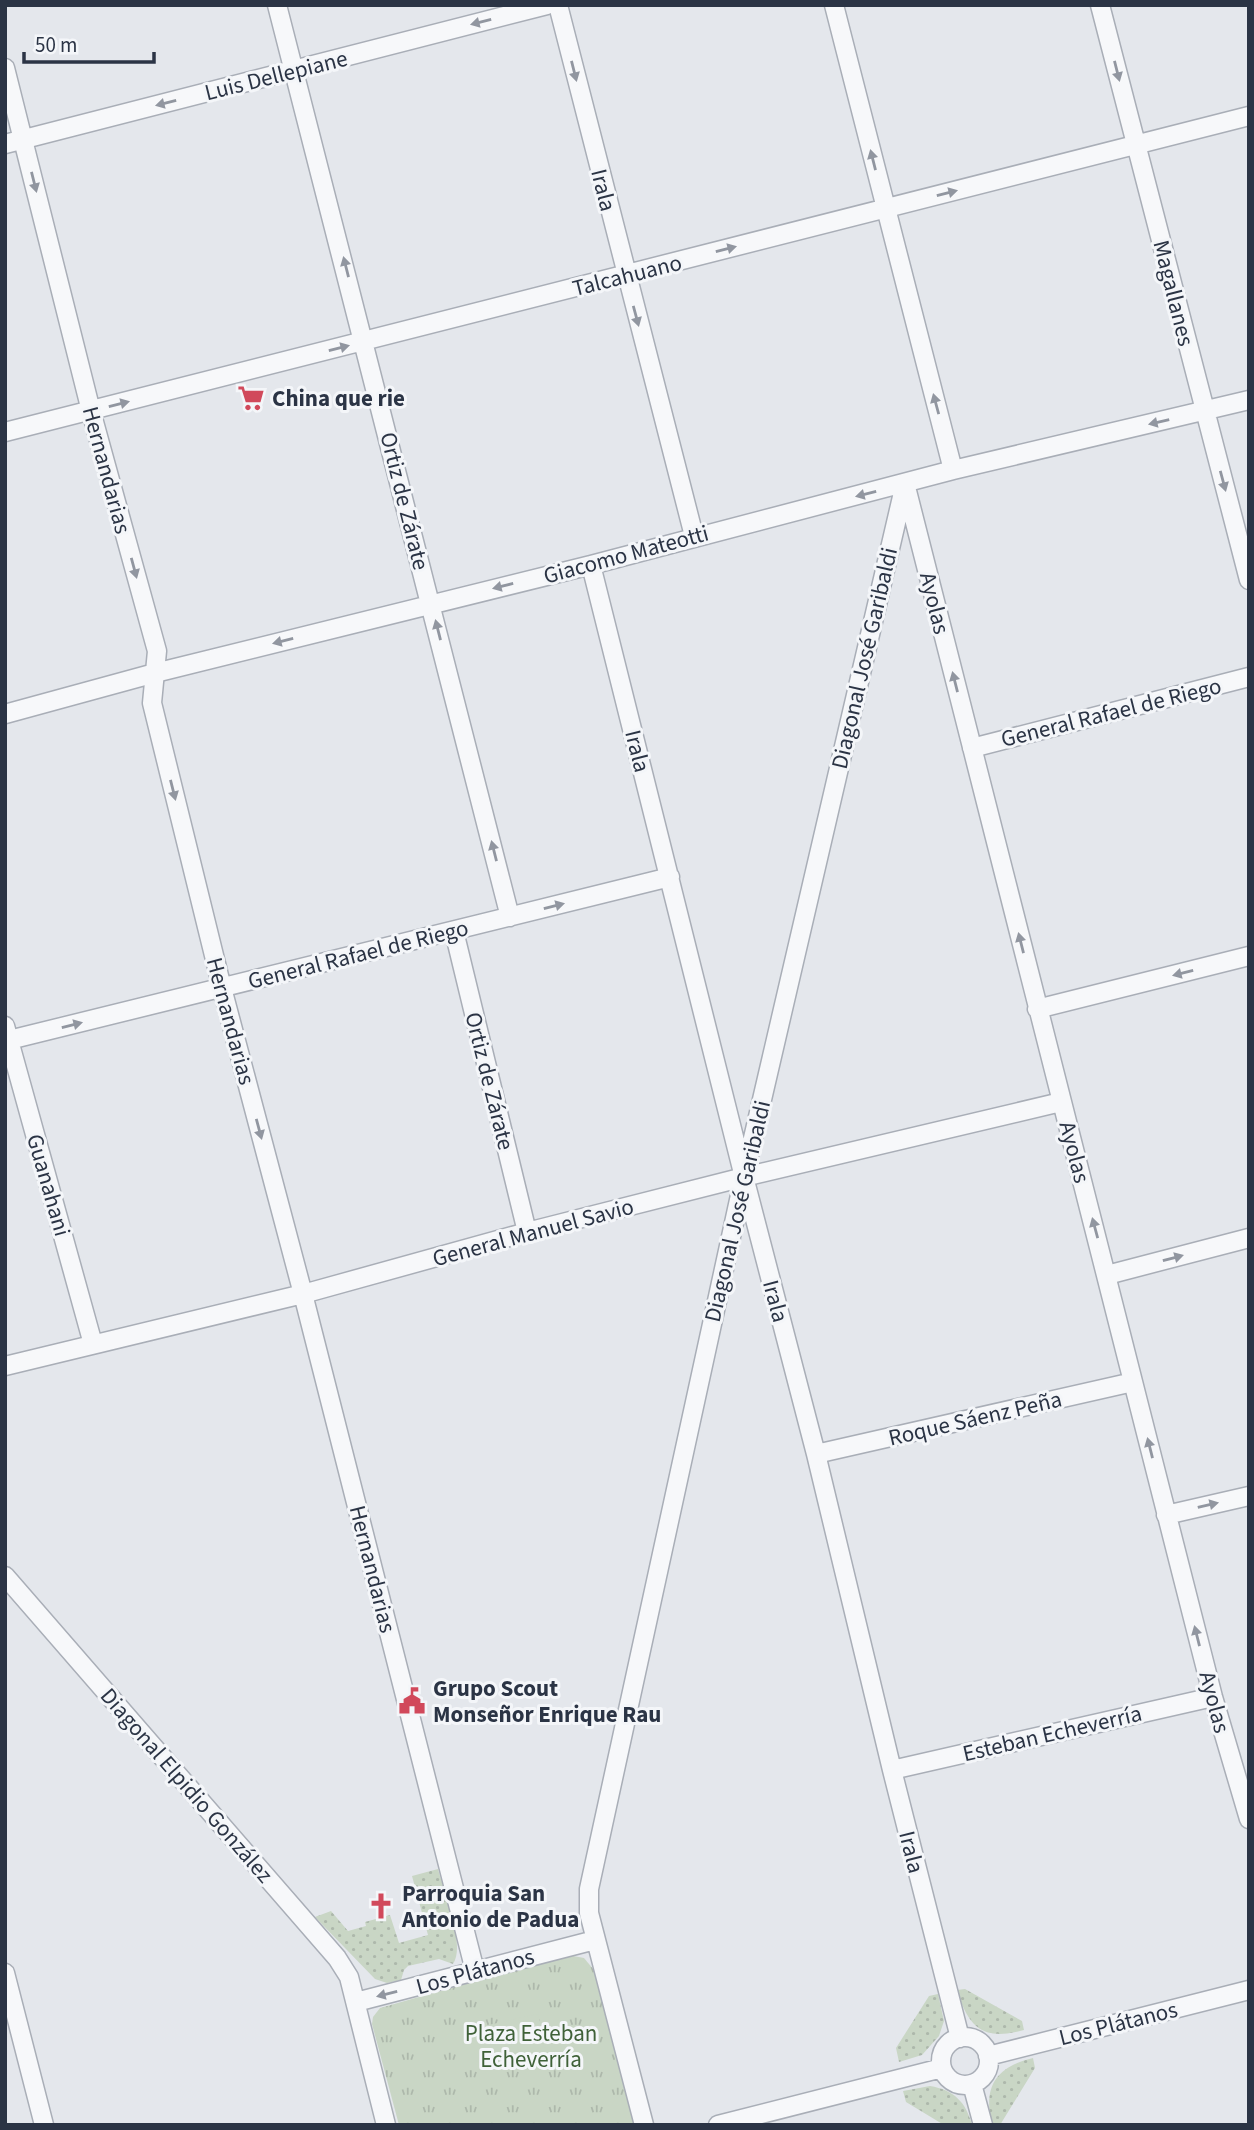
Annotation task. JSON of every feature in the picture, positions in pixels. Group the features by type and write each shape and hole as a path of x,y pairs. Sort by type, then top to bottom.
{"street":[{"name":"Ortiz de Zárate","path":"277,5 510,917"},
{"name":"Luis Dellepiane","path":"5,144 547,5"},
{"name":"Irala","path":"558,5 694,536"},
{"path":"834,5 953,470"},
{"name":"Magallanes","path":"1100,5 1249,580"},
{"name":"Hernandarias","path":"5,68 91,411 157,651 152,703 222,988 303,1294 475,1971"},
{"name":"Talcahuano","path":"5,432 1249,116"},
{"name":"Giacomo Mateotti","path":"5,714 155,673 591,565 953,470 1249,400"},
{"name":"Ayolas","path":"905,484 1166,1515 1213,1697 1249,1819"},
{"name":"Diagonal José Garibaldi","path":"595,1940 589,1913 589,1889 744,1177 905,484"},
{"name":"Irala","path":"591,565 816,1454 960,2038"},
{"name":"General Rafael de Riego","path":"972,748 1249,677"},
{"name":"General Rafael de Riego","path":"6,1036 222,988 670,877"},
{"name":"Ortiz de Zárate","path":"454,931 527,1232"},
{"path":"1037,1009 1249,956"},
{"name":"Guanahani","path":"6,1036 93,1344"},
{"name":"General Manuel Savio","path":"5,1366 303,1294 527,1232 744,1177 1061,1102"},
{"path":"1107,1275 1249,1238"},
{"name":"Roque Sáenz Peña","path":"816,1454 1133,1382"},
{"path":"1166,1515 1249,1496"},
{"name":"Diagonal Elpidio González","path":"5,1576 337,1958 349,1977 356,2002"},
{"name":"Esteban Echeverría","path":"892,1770 1213,1697"},
{"path":"595,1940 643,2125"},
{"name":"Los Plátanos","path":"356,2002 595,1940"},
{"path":"5,1973 9,2002 44,2125"},
{"name":"Los Plátanos","path":"988,2056 1249,1990"},
{"path":"356,2002 386,2125"},
{"path":"960,2038 977,2041 988,2056 987,2072 972,2084 960,2085 953,2082 942,2068 943,2051 951,2042 960,2038"},
{"path":"719,2125 942,2068"},
{"path":"972,2084 983,2125"}],"green space":[{"path":"438,1869 456,1932 456,1955 453,1964 439,1959 408,1966 401,1980 387,1983 375,1979 315,1917 331,1911 348,1931 366,1926 365,1922 390,1915 399,1943 428,1935 412,1876"},
{"name":"Plaza Esteban Echeverría","path":"568,1955 584,1958 594,1970 636,2125 399,2125 372,2024 373,2017 380,2008"},
{"path":"965,1989 1022,2021 1024,2030 998,2034 980,2029 967,2014 957,1990"},
{"path":"938,1994 944,2021 939,2036 922,2055 899,2062 896,2048 929,1996"},
{"path":"538,2014 546,2047 477,2062 470,2029"},
{"path":"1033,2058 1035,2068 1000,2125 992,2125 989,2100 995,2081 1009,2067"},
{"path":"930,2086 958,2098 972,2125 944,2125 906,2102 903,2091"}],"place":[{"name":"China que rie","path":"251,398"},
{"name":"Grupo Scout Monseñor Enrique Rau","path":"412,1701"},
{"name":"Parroquia San Antonio de Padua","path":"381,1906"}]}
